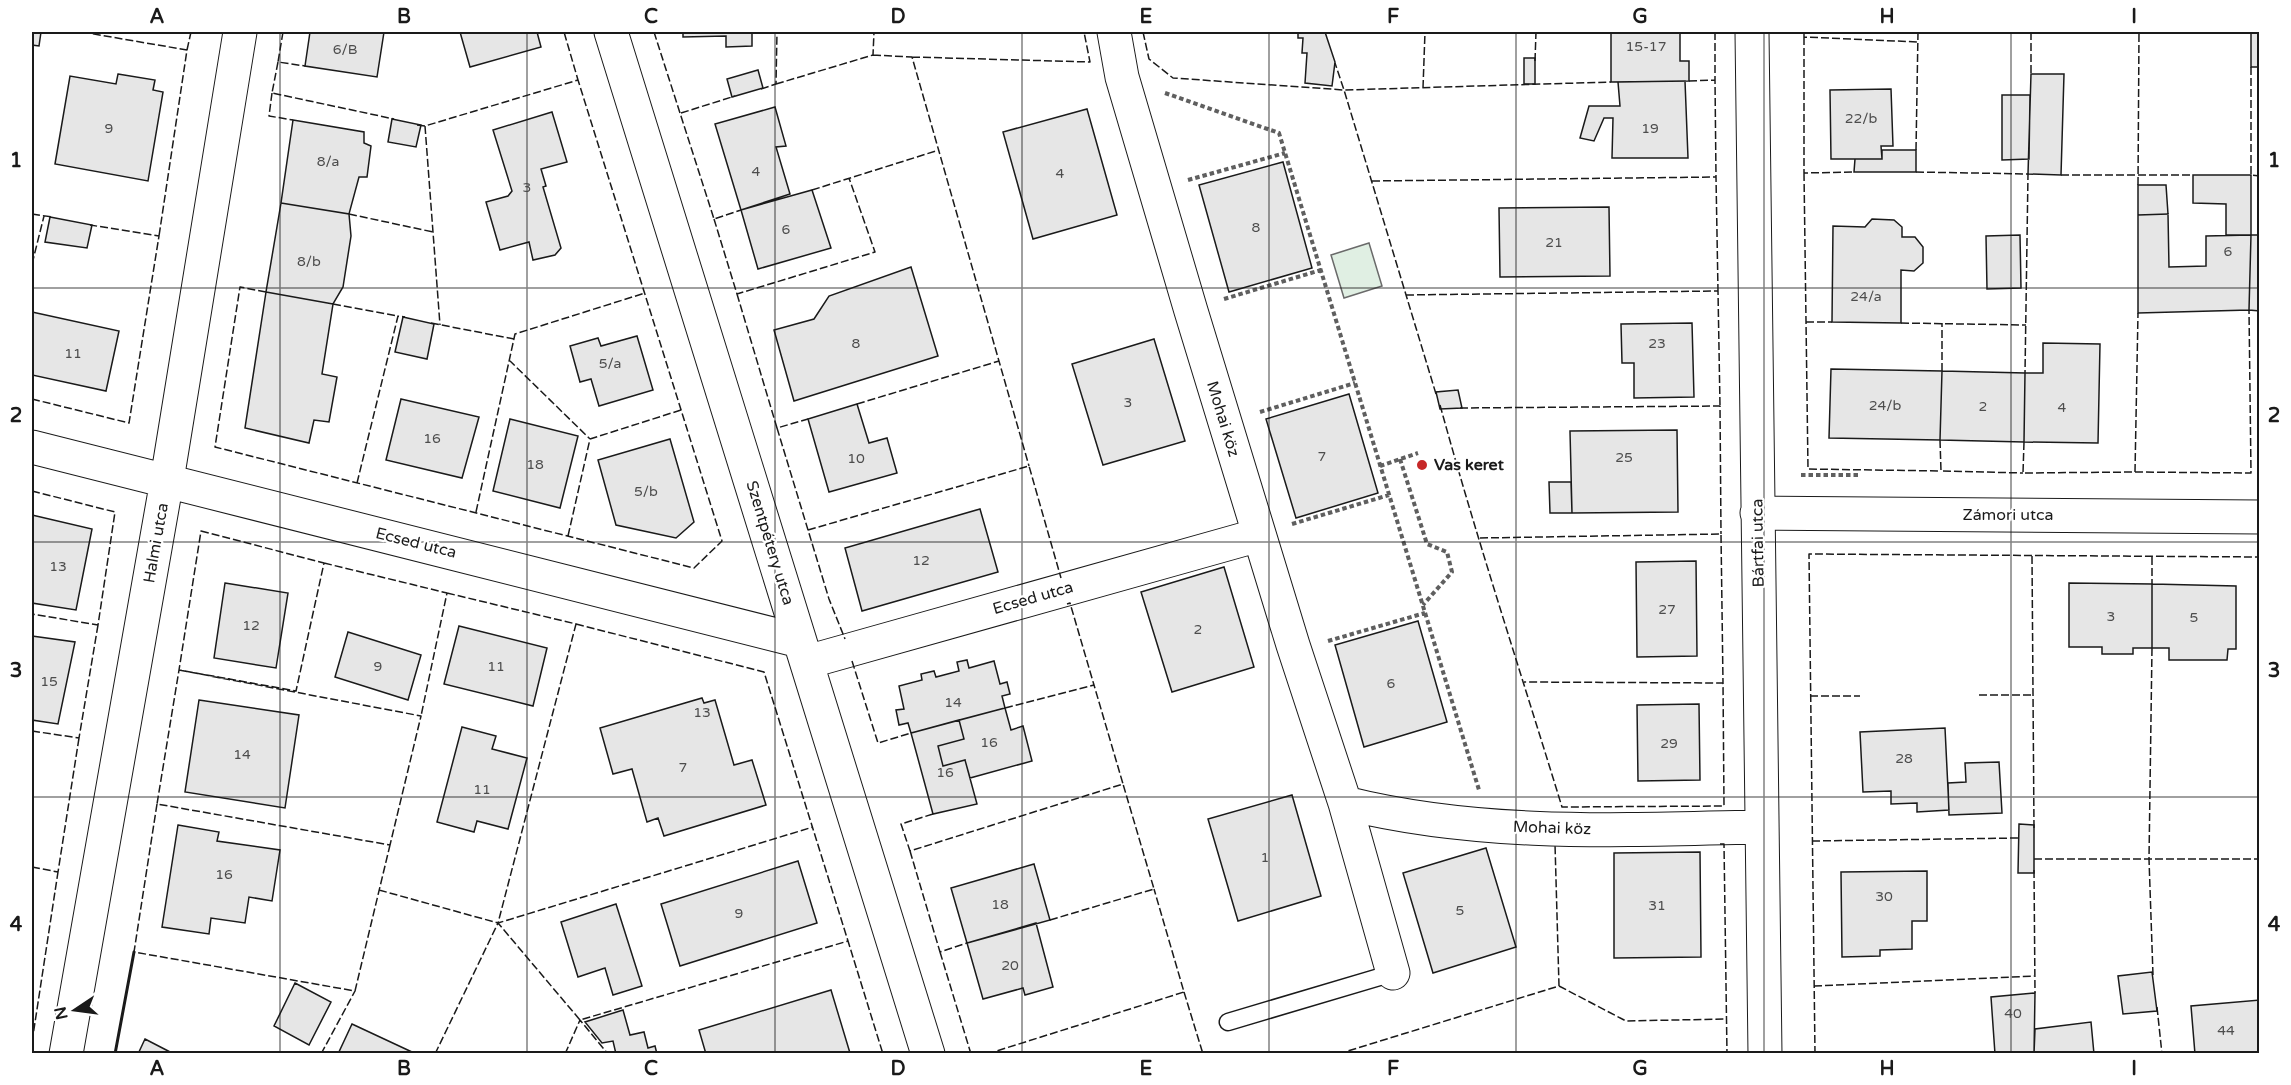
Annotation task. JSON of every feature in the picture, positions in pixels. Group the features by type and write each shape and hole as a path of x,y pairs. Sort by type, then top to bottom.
{"street":[{"name":"Halmi utca","path":"66,1053 167,480 240,32"},
{"name":"Szentpétery utca","path":"611,32 928,1053"},
{"name":"Mohai köz","path":"1114,32 1122,77 1191,311 1259,535 1345,803 1393,973"},
{"name":"Bártfai utca","path":"1752,32 1765,1053"},
{"name":"Ecsed utca","path":"32,447 167,480 803,651 1259,535"},
{"name":"Zámori utca","path":"1757,513 2259,517"},
{"name":"Mohai köz","path":"1345,803 1382,812 1490,825 1556,830 1761,827"}],"lane":[{"path":"1228,1022 1393,973"}],"path":[{"path":"1156,90 1279,133 1490,825"},
{"path":"1155,189 1285,153"},
{"path":"1191,311 1209,303 1321,270"},
{"path":"1256,413 1355,383"},
{"path":"1380,466 1418,453"},
{"path":"1400,459 1427,544 1446,552 1452,572 1423,605"},
{"path":"1285,514 1288,525 1389,495"},
{"path":"1295,650 1425,613"}],"green space":[{"path":"1369,243 1382,286 1344,298 1331,255"}],"building":[{"path":"32,32 41,32 39,46 32,45"},
{"path":"310,32 384,32 377,77 305,66"},
{"path":"460,32 537,32 541,47 470,67"},
{"path":"683,32 752,32 752,46 726,47 726,36 683,37"},
{"path":"1298,32 1325,32 1335,62 1332,86 1305,83 1307,53 1302,53 1303,38 1298,38"},
{"path":"1611,32 1680,32 1680,61 1689,61 1689,81 1611,82"},
{"path":"2251,32 2260,32 2260,67 2251,67"},
{"path":"1524,58 1535,58 1535,84 1524,84"},
{"path":"758,70 763,88 732,97 727,79"},
{"path":"118,74 155,80 153,90 163,92 148,181 55,164 70,76 116,84"},
{"path":"2031,74 2064,74 2061,175 2028,174"},
{"path":"1685,81 1688,158 1612,158 1613,118 1604,118 1594,141 1580,138 1589,106 1620,106 1618,82"},
{"path":"1891,89 1893,146 1881,146 1882,159 1831,159 1830,90"},
{"path":"2002,95 2030,95 2029,159 2002,160"},
{"path":"775,107 786,146 776,147 790,194 741,210 715,124"},
{"path":"1087,109 1117,215 1033,239 1003,132"},
{"path":"552,112 567,162 541,169 546,186 543,187 561,248 555,255 533,260 529,242 500,250 486,202 508,196 512,191 493,130"},
{"path":"392,119 421,125 416,147 388,142"},
{"path":"293,120 364,132 364,143 371,146 367,177 359,177 349,214 281,203"},
{"path":"1882,150 1916,150 1916,172 1854,172 1855,159 1882,159"},
{"path":"1283,162 1312,268 1229,292 1199,185"},
{"path":"2193,175 2251,175 2251,235 2226,235 2226,204 2193,203"},
{"path":"2138,185 2166,185 2168,214 2138,215"},
{"path":"812,190 831,248 758,269 741,210"},
{"path":"281,203 349,214 351,236 343,287 333,304 266,292"},
{"path":"1609,207 1610,276 1500,277 1499,208"},
{"path":"2168,214 2169,267 2206,266 2206,236 2251,235 2249,310 2138,313 2138,215"},
{"path":"50,217 92,225 87,248 45,242"},
{"path":"1872,219 1894,220 1902,227 1902,237 1915,237 1923,247 1923,263 1914,271 1901,270 1901,323 1832,322 1833,226 1865,227"},
{"path":"2020,235 2021,288 1987,289 1986,236"},
{"path":"2251,235 2260,235 2260,311 2249,310"},
{"path":"911,267 938,356 794,401 774,330 814,319 829,296"},
{"path":"266,292 333,304 322,374 337,377 329,422 314,420 309,443 245,428"},
{"path":"32,312 119,331 106,391 32,375"},
{"path":"403,317 434,324 427,359 395,352"},
{"path":"1692,323 1694,397 1634,398 1634,363 1622,363 1621,324"},
{"path":"637,336 653,390 599,406 591,379 580,382 570,346 598,338 601,346"},
{"path":"1154,339 1185,441 1103,465 1072,364"},
{"path":"2043,343 2100,344 2098,443 2024,442 2025,373 2043,373"},
{"path":"1831,369 1942,371 1940,440 1829,438"},
{"path":"1942,371 2025,373 2024,442 1940,440"},
{"path":"1458,390 1462,408 1440,409 1436,392"},
{"path":"1349,394 1378,493 1296,518 1266,419"},
{"path":"401,399 479,417 462,478 386,460"},
{"path":"857,404 869,443 887,438 897,473 829,492 808,419"},
{"path":"510,419 578,436 560,508 493,491"},
{"path":"1677,430 1678,512 1572,513 1570,431"},
{"path":"670,439 694,522 676,538 616,525 598,460"},
{"path":"1549,482 1571,482 1572,513 1550,513"},
{"path":"980,509 998,572 862,611 845,548"},
{"path":"32,515 92,529 76,610 32,603"},
{"path":"1696,561 1697,656 1637,657 1636,562"},
{"path":"1224,567 1254,667 1172,692 1141,592"},
{"path":"225,583 288,593 276,668 214,658"},
{"path":"2069,583 2152,584 2152,648 2133,648 2133,654 2102,654 2102,647 2069,647"},
{"path":"2152,584 2236,586 2236,649 2228,649 2227,660 2169,660 2169,648 2152,648"},
{"path":"1418,621 1447,722 1364,747 1335,645"},
{"path":"459,626 547,648 533,706 444,684"},
{"path":"348,632 421,655 408,700 335,677"},
{"path":"32,636 75,642 58,724 32,720"},
{"path":"967,660 969,668 994,661 1000,684 1007,682 1010,694 1002,696 1005,708 911,733 908,723 899,725 896,710 904,709 899,686 922,680 921,674 934,671 936,677 959,671 957,662"},
{"path":"702,698 704,703 715,700 734,765 752,760 766,805 664,836 658,818 647,822 632,769 613,774 600,728"},
{"path":"199,700 299,715 285,808 185,792"},
{"path":"1699,704 1700,780 1638,781 1637,705"},
{"path":"1005,708 1011,730 1023,726 1032,761 970,778 965,760 943,766 938,746 964,739 959,720"},
{"path":"959,720 964,739 938,746 943,766 965,760 977,804 933,814 911,733"},
{"path":"462,727 496,736 492,749 527,758 508,829 477,821 474,832 437,822"},
{"path":"1945,728 1949,810 1917,812 1917,803 1891,804 1891,791 1863,792 1860,732"},
{"path":"1999,762 2002,813 1949,815 1948,783 1966,782 1965,763"},
{"path":"1292,795 1321,896 1238,921 1208,819"},
{"path":"2019,824 2034,825 2034,873 2018,873"},
{"path":"178,825 219,832 217,841 280,850 272,901 249,897 245,923 211,918 209,934 162,927"},
{"path":"1486,848 1516,947 1433,973 1403,873"},
{"path":"1700,852 1701,957 1614,958 1614,853"},
{"path":"798,861 817,923 680,966 661,904"},
{"path":"1034,864 1050,920 967,943 951,888"},
{"path":"1927,871 1927,921 1912,921 1912,949 1880,950 1880,956 1842,957 1841,872"},
{"path":"616,904 642,986 613,995 605,968 578,977 561,922"},
{"path":"1036,923 1053,987 1025,995 1023,988 983,999 967,943"},
{"path":"2152,972 2157,1011 2123,1014 2118,976"},
{"path":"295,983 331,1002 309,1045 274,1026"},
{"path":"831,990 850,1053 706,1054 699,1030"},
{"path":"2035,993 2034,1054 1995,1054 1991,997"},
{"path":"2260,1000 2260,1054 2195,1054 2191,1006"},
{"path":"623,1010 630,1035 644,1032 648,1048 655,1046 657,1054 616,1054 613,1041 602,1043 585,1022"},
{"path":"2091,1022 2094,1054 2034,1054 2035,1029"},
{"path":"352,1024 412,1052 338,1054"},
{"path":"145,1039 174,1054 138,1054"}],"fence":[{"path":"82,32 187,50 159,236"},
{"path":"187,50 191,32"},
{"path":"283,32 278,62 305,66"},
{"path":"417,125 425,126 578,80 564,32"},
{"path":"654,32 714,219 741,210"},
{"path":"761,89 776,84 777,32"},
{"path":"776,84 873,55 874,32"},
{"path":"912,57 1090,62 1084,32"},
{"path":"1143,32 1149,59 1173,78 1344,90 1335,63"},
{"path":"1423,88 1425,32"},
{"path":"1535,61 1536,32"},
{"path":"1715,32 1715,80"},
{"path":"1804,32 1804,37 1918,42"},
{"path":"1916,150 1918,32"},
{"path":"2031,32 2031,74"},
{"path":"2138,185 2139,32"},
{"path":"1804,37 1804,173 1854,172"},
{"path":"873,55 912,57 1029,466"},
{"path":"278,62 272,93 394,119"},
{"path":"2251,67 2251,175 2260,176"},
{"path":"266,292 240,287 215,447 694,568 722,541 578,80"},
{"path":"1689,81 1715,80 1716,177"},
{"path":"1436,394 1344,90 1611,82"},
{"path":"272,93 269,116 293,120"},
{"path":"681,113 735,96"},
{"path":"425,126 440,325"},
{"path":"812,190 939,150"},
{"path":"1916,172 2028,174 2025,373"},
{"path":"1804,173 1808,469 1941,471"},
{"path":"2061,175 2193,175"},
{"path":"1372,181 1716,177 1718,291"},
{"path":"714,219 737,294 875,252 849,178"},
{"path":"32,214 52,217"},
{"path":"349,214 433,232"},
{"path":"32,264 44,216"},
{"path":"32,399 129,423 159,236 90,225"},
{"path":"1406,295 1718,291 1720,406"},
{"path":"476,512 515,334 645,293"},
{"path":"737,294 777,428 808,419"},
{"path":"333,304 398,316"},
{"path":"2135,472 2251,473 2249,310"},
{"path":"2024,442 2023,473 2135,472 2138,313"},
{"path":"357,483 398,316 405,317"},
{"path":"1806,322 1832,322"},
{"path":"431,323 514,339"},
{"path":"1901,323 2026,325"},
{"path":"1942,323 1942,371"},
{"path":"509,360 590,439"},
{"path":"857,404 999,361"},
{"path":"1440,405 1484,556 1562,807 1724,806 1723,683 1524,682"},
{"path":"1460,408 1720,406 1721,534"},
{"path":"568,536 590,439 681,410"},
{"path":"777,428 829,599 845,639"},
{"path":"1940,440 1941,471 2023,473"},
{"path":"808,530 1029,466 1061,578"},
{"path":"32,491 115,512 98,625 32,614"},
{"path":"201,531 324,563 296,691 179,670 201,531"},
{"path":"1480,538 1721,534 1723,683"},
{"path":"1815,1054 1809,554 2260,557"},
{"path":"2032,556 2034,828"},
{"path":"2152,557 2152,584"},
{"path":"324,563 447,593 421,716"},
{"path":"447,593 576,624 498,923"},
{"path":"1005,708 1094,685 1070,603 1067,604"},
{"path":"576,624 764,672 848,941"},
{"path":"32,731 79,738 98,625"},
{"path":"2152,648 2149,859 2153,975"},
{"path":"852,661 878,743 911,733"},
{"path":"179,670 421,716 390,845 157,804 179,670"},
{"path":"933,814 901,824 910,851 1123,784 1094,685"},
{"path":"1979,695 2033,695"},
{"path":"1810,696 1860,696"},
{"path":"32,867 58,872 79,738"},
{"path":"1050,920 1154,889 1123,784"},
{"path":"157,804 134,952 355,991 390,845"},
{"path":"379,890 498,923 813,827"},
{"path":"1812,841 2018,838"},
{"path":"1338,1054 1559,986 1555,844"},
{"path":"1720,844 1724,844 1727,1054"},
{"path":"910,851 940,952 967,943"},
{"path":"2034,859 2260,859"},
{"path":"2034,870 2035,993"},
{"path":"32,1042 58,872"},
{"path":"987,1054 1184,992 1154,889"},
{"path":"435,1054 498,923 580,1020 848,941 883,1054"},
{"path":"940,952 971,1054"},
{"path":"1814,986 2034,976"},
{"path":"1559,986 1626,1021 1726,1019"},
{"path":"321,1054 355,991"},
{"path":"1184,992 1203,1054"},
{"path":"2157,1007 2162,1054"},
{"path":"565,1054 580,1020 608,1054"}],"wall":[{"path":"115,1054 134,952"}],"place":[{"name":"Vas keret","path":"1422,465"}]}
